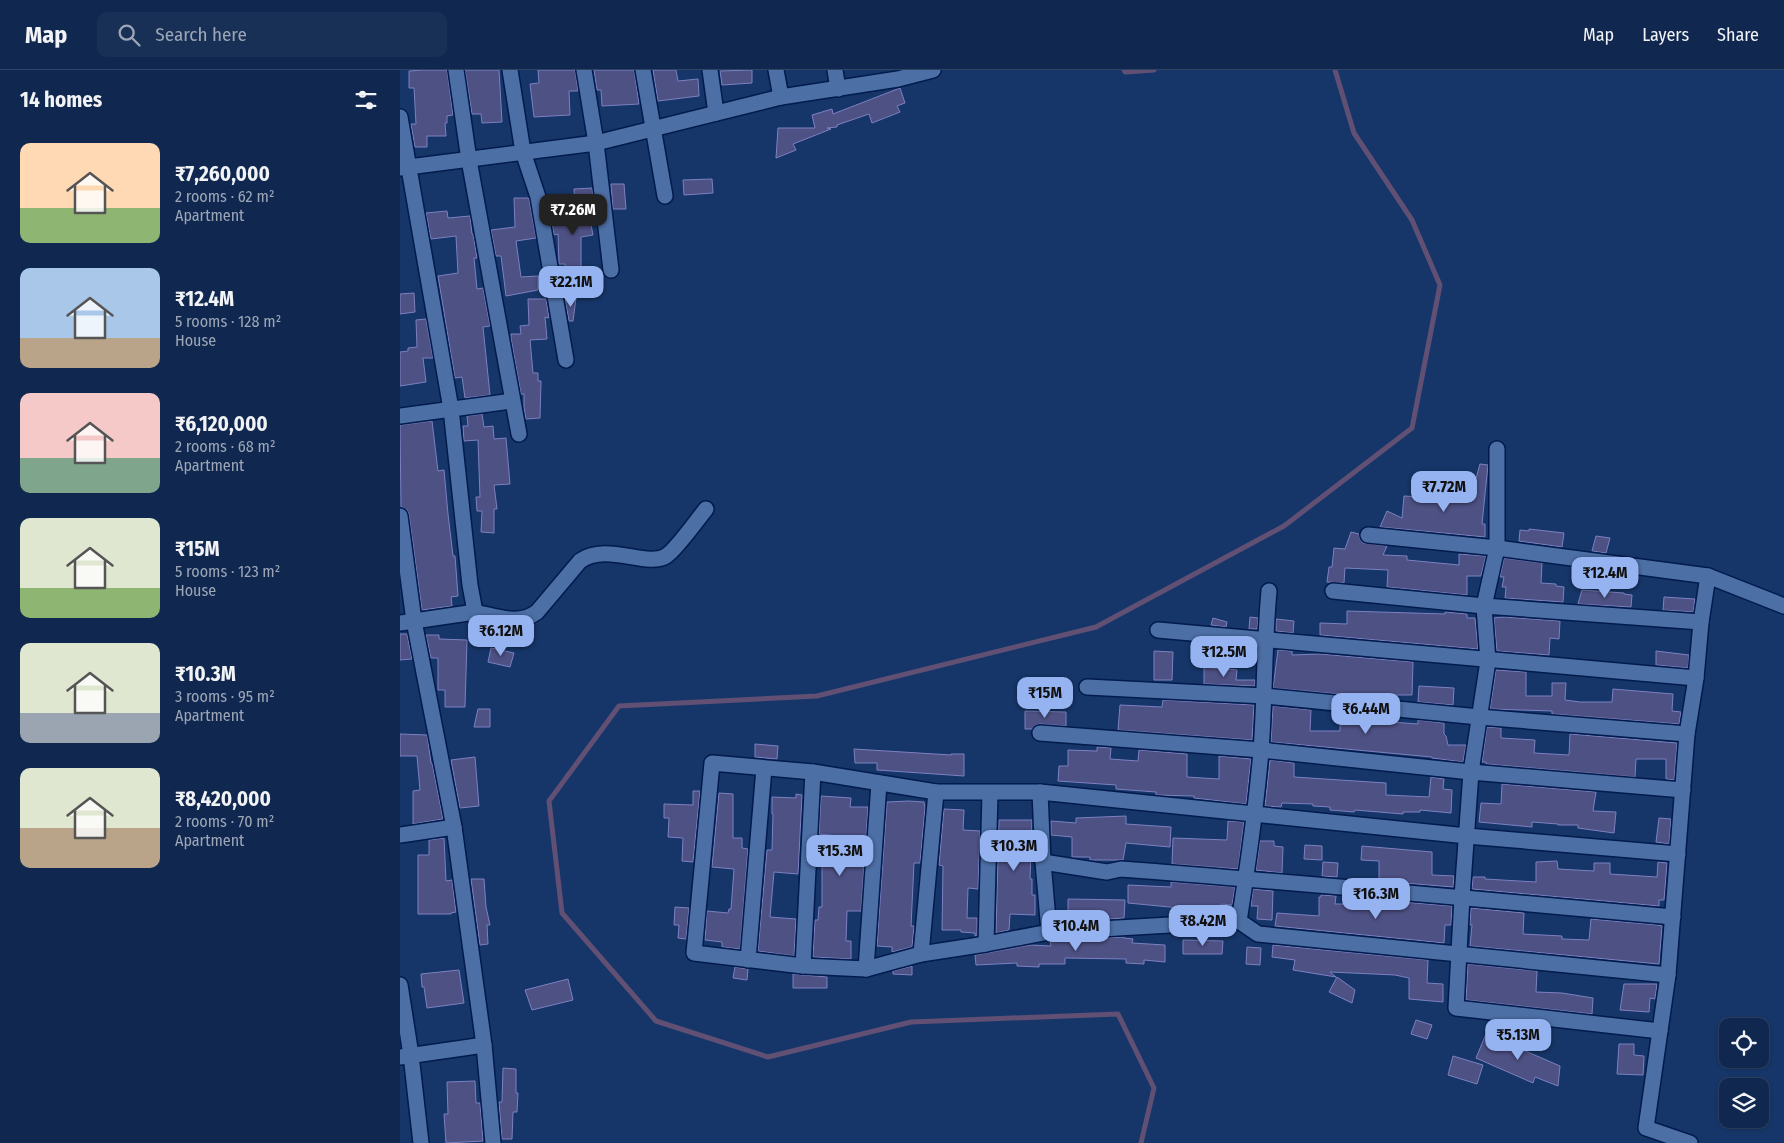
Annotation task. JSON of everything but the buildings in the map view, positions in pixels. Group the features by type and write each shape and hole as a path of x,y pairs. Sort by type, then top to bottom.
{"street":[{"path":"456,70 469,160 519,434"},
{"path":"510,70 522,152 538,197 566,360"},
{"path":"584,70 596,144 611,270"},
{"path":"643,70 665,196"},
{"path":"710,70 716,113"},
{"path":"776,70 781,98"},
{"path":"835,70 838,89"},
{"path":"404,168 596,144 781,98 838,89 897,74 933,70"},
{"path":"400,117 404,168 450,409 470,585 475,612"},
{"path":"400,416 512,401"},
{"path":"1497,449 1497,548 1484,606 1488,661 1471,772 1456,1008 1660,1031"},
{"path":"407,622 475,612 515,620 531,617 580,561 587,556 602,554 660,559 669,553 706,509"},
{"path":"400,516 407,622 454,827 484,1046 493,1143"},
{"path":"1368,535 1497,548 1708,576 1784,606"},
{"path":"1690,1143 1646,1128 1668,975 1687,734 1696,678 1701,622 1708,576"},
{"path":"1239,921 1246,879 1261,750 1265,640 1269,591"},
{"path":"1333,591 1484,606 1701,622"},
{"path":"1158,630 1488,661 1696,678"},
{"path":"1087,687 1264,696 1479,717 1687,734"},
{"path":"1040,733 1261,750 1471,772 1684,790"},
{"path":"1668,975 1258,934 1239,921 1049,932 921,954 866,969 803,966 694,953 712,763 813,772 936,792 1040,792 1467,836 1678,854"},
{"path":"748,960 764,768"},
{"path":"803,966 813,772"},
{"path":"866,969 879,783"},
{"path":"921,954 936,792"},
{"path":"1040,792 1049,932"},
{"path":"986,944 990,793"},
{"path":"400,835 454,827"},
{"path":"1043,862 1107,872 1121,869 1462,897 1673,917"},
{"path":"400,985 406,1056 421,1143"},
{"path":"406,1056 484,1046"}],"waterway":[{"path":"1124,70 1125,72 1154,70"},
{"path":"1141,1143 1154,1088 1118,1014 911,1022 768,1057 656,1021 562,913 549,801 619,706 817,696 1096,627 1284,526 1412,428 1440,285 1412,220 1354,133 1335,70"}]}
